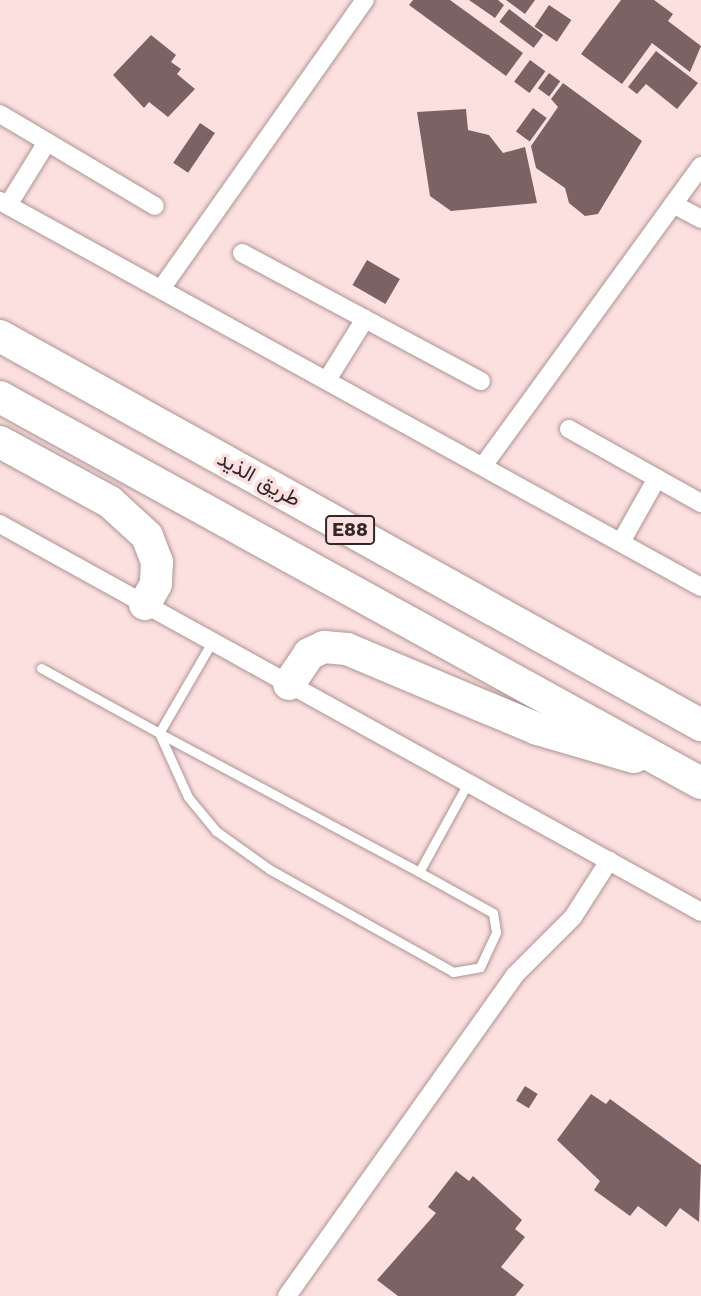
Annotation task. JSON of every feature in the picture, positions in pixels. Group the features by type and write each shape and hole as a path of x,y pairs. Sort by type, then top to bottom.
{"highway":[{"name":"طريق الذيد","path":"0,336 701,725"},
{"name":"E88","path":"0,397 701,783"},
{"path":"0,442 110,502 146,536 157,562 156,584 145,604"},
{"path":"289,684 309,654 347,649 600,751 661,761"}],"street":[{"path":"161,289 365,0"},
{"path":"0,114 155,206"},
{"path":"47,142 4,203 701,587"},
{"path":"483,467 701,166"},
{"path":"673,204 701,219"},
{"path":"242,253 481,381"},
{"path":"327,380 365,319"},
{"path":"569,429 701,503"},
{"path":"621,542 657,478"},
{"path":"0,524 701,912"},
{"path":"287,1296 514,976 573,917 609,861"}],"lane":[{"path":"159,733 212,642"},
{"path":"41,668 493,913 496,932 480,967 453,972 269,869 216,831 188,797 159,733"},
{"path":"419,872 468,783"}],"building":[{"path":"413,0 450,0 523,53 506,76 409,5"},
{"path":"469,0 498,0 504,5 495,18"},
{"path":"506,0 535,0 525,14"},
{"path":"621,0 654,0 673,14 668,21 701,46 690,72 652,43 622,84 581,54"},
{"path":"549,5 571,20 557,42 534,27"},
{"path":"509,9 543,35 534,48 499,22"},
{"path":"151,35 176,55 171,62 181,69 177,74 195,89 168,117 149,102 144,108 113,75"},
{"path":"656,51 698,83 677,109 646,84 637,94 628,87"},
{"path":"530,60 545,71 530,93 514,82"},
{"path":"549,73 560,81 549,97 538,88"},
{"path":"563,83 642,141 598,214 585,216 569,203 565,188 536,168 531,146 558,107 551,99"},
{"path":"533,108 547,118 530,141 516,131"},
{"path":"466,109 468,130 489,135 503,153 525,147 537,203 451,211 430,196 417,112"},
{"path":"200,123 215,133 188,173 173,163"},
{"path":"367,260 400,279 385,304 352,285"},
{"path":"525,1086 538,1094 529,1108 516,1100"},
{"path":"591,1094 606,1104 610,1099 701,1165 699,1222 680,1208 666,1227 638,1206 630,1216 594,1190 600,1181 557,1140"},
{"path":"456,1171 469,1181 473,1176 522,1220 515,1229 525,1237 501,1267 524,1285 515,1296 398,1296 377,1280 436,1213 428,1207"}]}
